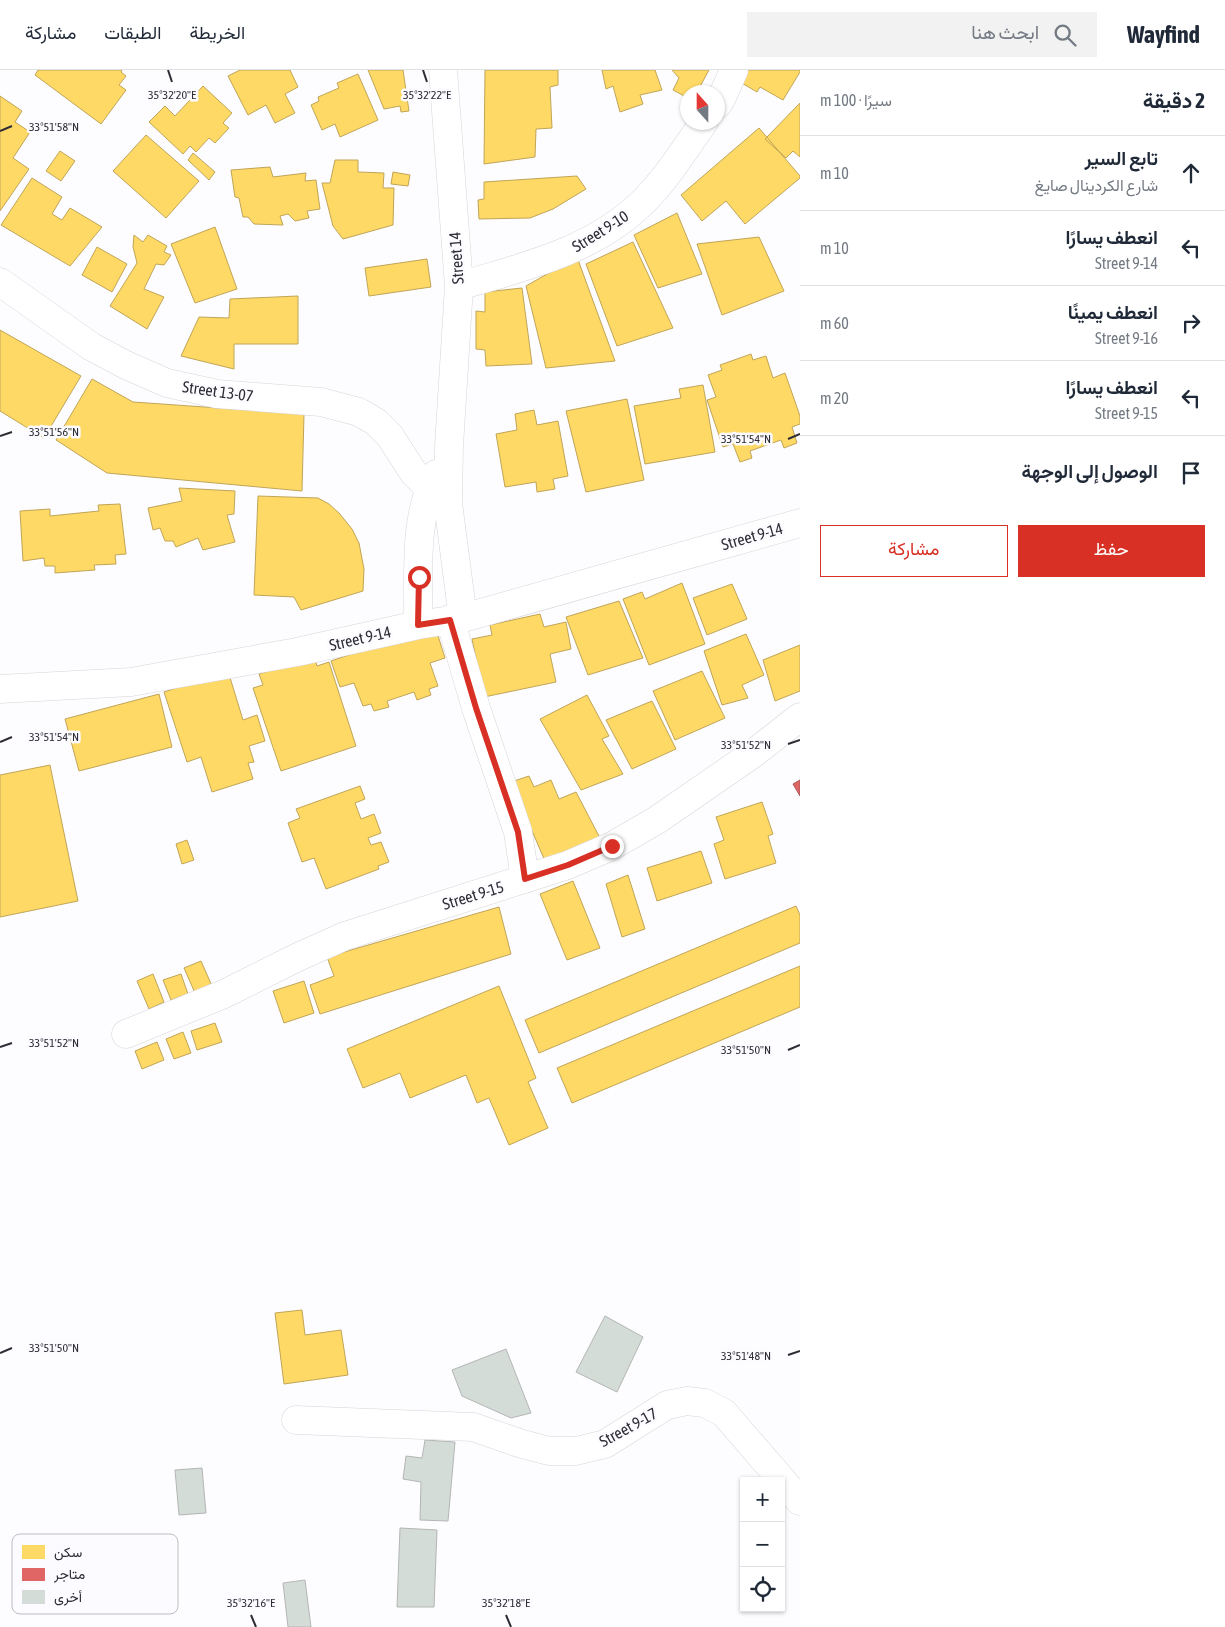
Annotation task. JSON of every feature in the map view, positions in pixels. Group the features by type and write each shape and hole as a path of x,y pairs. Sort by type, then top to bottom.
{"street":[{"name":"Street 14","path":"438,496 449,446 459,286 443,70"},
{"path":"725,90 734,70"},
{"name":"Street 9-10","path":"459,286 542,261 582,245 614,226 644,201 672,168 698,130"},
{"name":"Street 13-07","path":"0,282 92,346 126,365 168,383 217,394 320,402 359,412 376,422 390,436 413,472 438,496"},
{"path":"438,496 457,619 476,708 518,832 525,879"},
{"path":"418,625 422,524 438,496"},
{"name":"Street 9-14","path":"0,689 131,682 297,652 418,625 457,619 800,523"},
{"name":"Street 9-15","path":"126,1034 224,994 345,936 568,865 612,846 657,820 754,753 800,717"},
{"name":"Street 9-17","path":"296,1420 473,1427 549,1451 576,1451 605,1444 667,1405 687,1400 705,1403 724,1413 800,1501"}],"building: سكن":[{"path":"38,70 122,70 121,72 126,76 119,85 126,90 101,124 35,75"},
{"path":"240,70 290,70 298,87 285,94 295,113 275,123 266,105 248,115 228,76"},
{"path":"368,70 403,70 409,111 401,112 400,106 384,109"},
{"path":"485,70 558,70 558,85 550,87 552,128 536,129 535,157 484,164"},
{"path":"602,70 655,70 662,90 640,95 643,104 620,112 613,86 606,89"},
{"path":"672,70 709,70 701,85 680,85 680,94 673,90 679,78"},
{"path":"747,70 800,70 800,72 783,100 760,87 757,92 740,82"},
{"path":"358,74 378,120 340,137 335,124 322,130 311,105 319,101 318,97 339,88 337,83"},
{"path":"203,86 232,113 223,123 229,128 215,143 209,138 196,152 190,146 183,154 149,122 165,106 175,116"},
{"path":"0,96 22,111 15,122 30,132 13,158 29,169 0,211"},
{"path":"800,103 800,157 793,151 786,158 765,139"},
{"path":"759,128 800,178 745,224 726,201 702,221 681,195"},
{"path":"146,135 199,181 166,218 113,171"},
{"path":"60,151 75,161 61,181 46,171"},
{"path":"193,153 215,172 209,180 188,160"},
{"path":"335,160 358,160 358,172 384,173 383,188 394,188 393,225 343,239 333,226 322,183 330,183"},
{"path":"270,167 273,177 306,173 305,181 316,180 320,209 307,211 309,218 295,221 288,214 280,216 283,225 254,224 248,217 243,217 239,198 235,197 231,170"},
{"path":"393,172 410,175 408,186 391,184"},
{"path":"577,176 586,189 553,209 530,218 479,219 478,200 484,199 484,182"},
{"path":"32,178 62,197 52,214 62,220 70,208 102,227 70,266 1,225"},
{"path":"677,213 702,274 658,288 634,235"},
{"path":"215,227 237,289 195,303 171,244"},
{"path":"134,235 143,242 148,235 167,246 164,252 171,255 164,265 156,264 144,289 164,297 147,329 110,306 137,263 133,247"},
{"path":"759,237 784,291 722,315 697,244"},
{"path":"633,242 673,328 617,346 586,264"},
{"path":"97,247 127,264 112,292 82,275"},
{"path":"577,257 615,361 546,368 526,286"},
{"path":"427,259 431,287 369,296 365,268"},
{"path":"522,288 532,364 486,366 485,350 476,349 476,311 485,312 485,292"},
{"path":"298,296 298,344 234,344 234,369 181,356 199,317 229,318 230,299"},
{"path":"0,330 81,376 44,438 0,411"},
{"path":"751,354 753,360 766,356 773,378 785,373 800,416 800,424 792,427 797,443 784,448 781,440 750,451 752,458 740,462 733,444 723,447 707,400 716,397 708,375 722,370 720,365"},
{"path":"92,379 133,402 304,414 302,491 107,473 56,440"},
{"path":"703,385 715,452 645,464 634,406 681,398 679,389"},
{"path":"627,399 644,480 586,492 566,411"},
{"path":"534,410 537,425 558,421 568,476 553,479 555,489 537,492 536,482 505,487 496,434 517,430 515,414"},
{"path":"179,488 235,491 234,514 227,515 235,542 203,550 198,538 176,547 173,541 165,541 160,528 153,530 148,508 182,501"},
{"path":"258,496 318,498 329,504 339,513 352,529 359,543 364,569 363,591 301,610 294,597 254,595"},
{"path":"120,504 126,554 115,555 116,564 94,565 95,570 55,573 55,566 45,566 44,558 23,561 20,511 50,509 50,516 99,511 98,505"},
{"path":"682,583 705,644 649,665 623,599 642,592 645,599"},
{"path":"732,584 747,619 707,635 693,598"},
{"path":"619,601 643,658 588,675 566,617"},
{"path":"540,614 544,627 566,622 571,649 550,654 556,682 484,697 472,639 492,635 490,625"},
{"path":"435,626 445,658 430,663 438,686 429,689 431,695 417,700 414,692 387,701 389,707 374,711 371,704 363,706 354,683 340,687 331,661"},
{"path":"746,634 764,675 742,685 748,698 722,705 704,651"},
{"path":"800,645 800,691 775,701 763,660"},
{"path":"314,656 317,666 329,662 356,746 281,771 253,688 263,685 259,674"},
{"path":"228,671 243,720 257,715 265,741 249,746 254,762 248,763 253,779 212,792 201,757 187,762 164,692"},
{"path":"702,671 725,718 675,740 653,691"},
{"path":"159,694 172,747 79,771 65,719"},
{"path":"587,695 609,736 602,739 623,774 581,790 540,719"},
{"path":"652,701 676,749 632,769 606,720"},
{"path":"50,765 78,901 0,917 0,775"},
{"path":"529,776 534,787 551,780 559,799 576,792 600,838 545,861 511,782"},
{"path":"360,786 365,799 355,803 361,819 374,814 381,833 368,838 371,845 381,842 389,862 378,866 379,869 326,889 314,858 302,862 288,823 300,818 296,809"},
{"path":"762,802 773,834 768,836 776,863 725,879 714,844 724,840 716,817"},
{"path":"187,840 194,860 182,864 176,844"},
{"path":"701,851 712,883 657,901 647,868"},
{"path":"628,875 645,929 622,937 606,884"},
{"path":"573,881 600,948 567,960 540,894"},
{"path":"796,906 800,915 800,943 539,1053 525,1020"},
{"path":"499,907 511,954 320,1014 310,985 334,976 327,957"},
{"path":"201,961 212,986 195,993 184,968"},
{"path":"800,966 800,1007 572,1103 557,1068"},
{"path":"153,974 164,1002 149,1009 137,981"},
{"path":"181,974 188,994 171,1000 163,980"},
{"path":"304,981 314,1013 284,1023 273,991"},
{"path":"499,986 536,1078 528,1082 548,1128 509,1145 489,1098 477,1103 466,1075 410,1098 400,1073 363,1088 347,1049"},
{"path":"215,1023 222,1042 197,1050 191,1031"},
{"path":"183,1032 191,1053 174,1059 166,1039"},
{"path":"157,1042 164,1060 142,1069 135,1051"},
{"path":"302,1310 305,1335 341,1330 348,1375 284,1384 275,1313"}],"building: متاجر":[{"path":"800,780 800,796 793,784"}],"building: أخرى":[{"path":"605,1316 643,1337 617,1392 576,1372"},
{"path":"506,1349 531,1413 511,1418 462,1396 452,1370"},
{"path":"425,1440 455,1442 448,1521 420,1520 421,1482 403,1479 406,1456 422,1458"},
{"path":"202,1468 206,1513 179,1515 175,1470"},
{"path":"400,1528 437,1530 434,1607 397,1607"},
{"path":"305,1580 311,1627 288,1627 283,1583"}],"route":[{"path":"419,577 418,625 450,620 476,708 518,832 525,879 568,865 612,846"}]}
